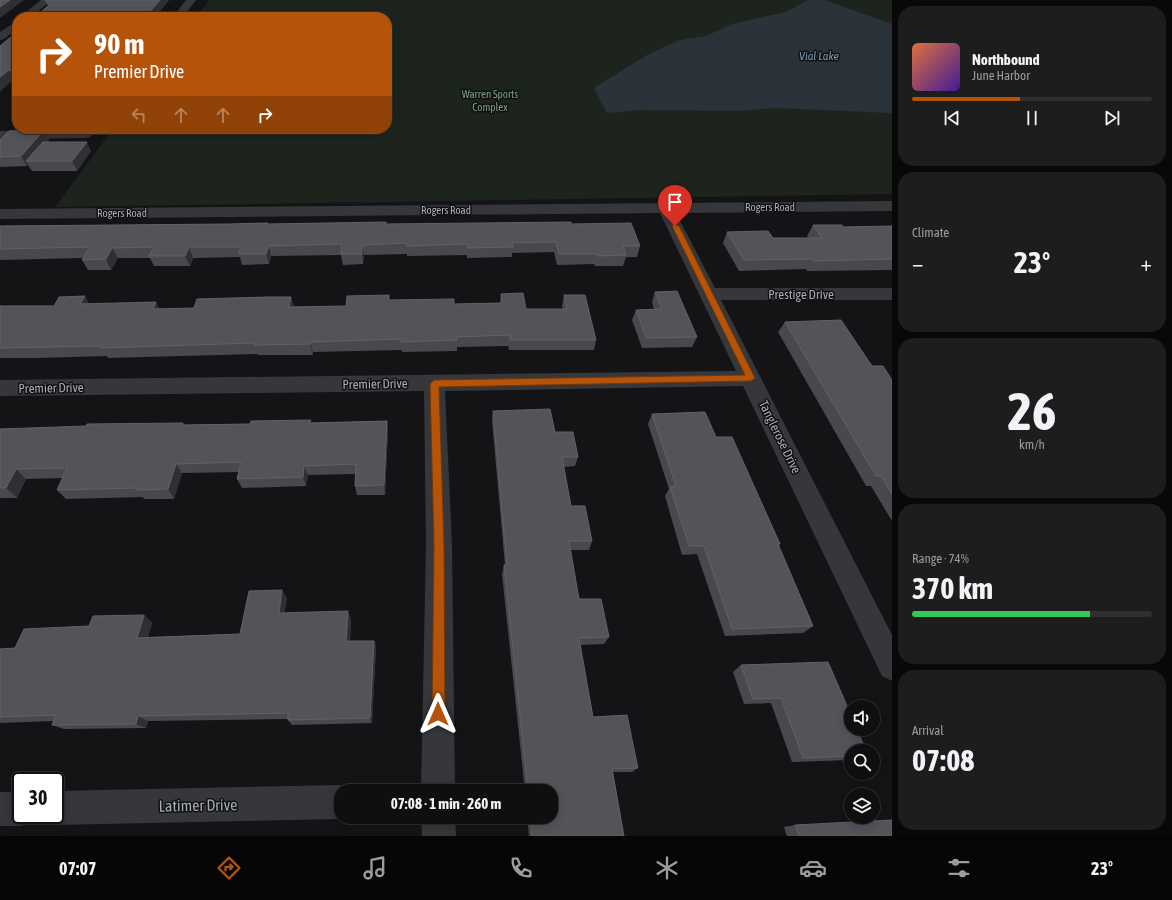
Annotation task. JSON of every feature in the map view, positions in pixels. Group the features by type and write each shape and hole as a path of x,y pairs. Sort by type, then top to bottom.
{"street":[{"path":"31,12 47,0"},
{"path":"182,12 192,0"},
{"path":"0,37 12,28"},
{"path":"0,135 29,134"},
{"name":"Rogers Road","path":"0,214 892,206"},
{"name":"Tanglerose Drive","path":"666,208 710,294 892,666"},
{"name":"Prestige Drive","path":"710,294 892,294"},
{"name":"Premier Drive","path":"0,388 434,384 751,378"},
{"path":"434,384 439,545 438,784"},
{"name":"Latimer Drive","path":"64,808 334,802"},
{"path":"0,809 12,809"},
{"path":"438,824 438,836"}],"green space":[{"name":"Warren Sports Complex","path":"209,0 892,0 892,194 55,207 109,134 392,134 392,12 200,12"}],"water":[{"name":"Vial Lake","path":"808,0 824,0 892,24 892,113 775,108 741,111 642,110 607,113 594,88 645,56 680,40 706,36 732,24 786,12"}],"building":[{"path":"0,0 10,0 0,7"},
{"path":"45,0 160,0 149,12 41,12 49,5"},
{"path":"12,36 12,70 9,70 0,77 0,46"},
{"path":"9,131 12,131 12,134 40,134 21,156 0,157 0,140"},
{"path":"43,142 87,142 72,161 26,161"},
{"path":"386,222 386,224 571,222 571,224 631,223 640,246 623,246 626,255 597,256 597,254 559,254 556,242 512,243 513,247 468,248 467,244 407,246 407,243 362,245 362,254 341,254 342,244 269,246 266,254 239,254 241,247 189,247 185,256 149,256 154,247 112,248 106,259 82,260 90,247 0,249 0,226"},
{"path":"813,225 842,225 843,227 892,226 892,259 813,261 812,259 744,260 727,232 768,231 773,238 822,238"},
{"path":"677,291 697,337 646,338 636,310 662,309 655,292"},
{"path":"523,293 526,309 567,309 564,295 585,295 596,340 510,340 510,335 456,337 457,340 401,342 401,339 310,342 310,344 254,345 254,343 101,348 102,346 0,348 0,306 54,306 59,297 85,296 80,304 156,302 153,309 194,308 197,299 267,297 291,297 289,307 346,306 347,296 389,295 389,300 454,299 454,304 502,303 501,294"},
{"path":"841,320 872,366 883,366 892,380 892,494 881,476 876,476 785,322"},
{"path":"550,409 555,432 573,432 578,457 562,457 571,506 585,506 592,541 569,541 579,599 601,599 609,637 579,638 593,717 627,715 638,768 612,769 624,836 532,836 531,824 558,824 558,784 527,784 504,565 507,565 493,411"},
{"path":"705,412 716,437 732,437 780,544 778,544 813,626 732,629 704,546 689,546 670,487 676,486 652,414"},
{"path":"311,420 310,423 387,421 384,485 355,486 356,464 304,466 303,477 237,479 241,462 176,464 168,489 137,490 138,488 57,490 67,468 16,469 6,488 0,488 0,429 86,426 87,424 250,424 251,421"},
{"path":"282,590 279,613 348,611 346,641 374,641 370,718 288,720 288,713 138,716 136,724 52,725 56,715 0,717 0,649 15,648 24,629 89,626 93,616 144,615 137,638 240,634 249,591"},
{"path":"828,662 844,700 844,736 860,736 863,744 844,744 844,756 803,758 781,698 753,699 741,665"},
{"path":"892,820 892,836 799,836 795,825 844,822 844,824 880,824 880,821"}],"route":[{"path":"438,714 439,545 434,384 751,378 686,245 675,226"}]}
